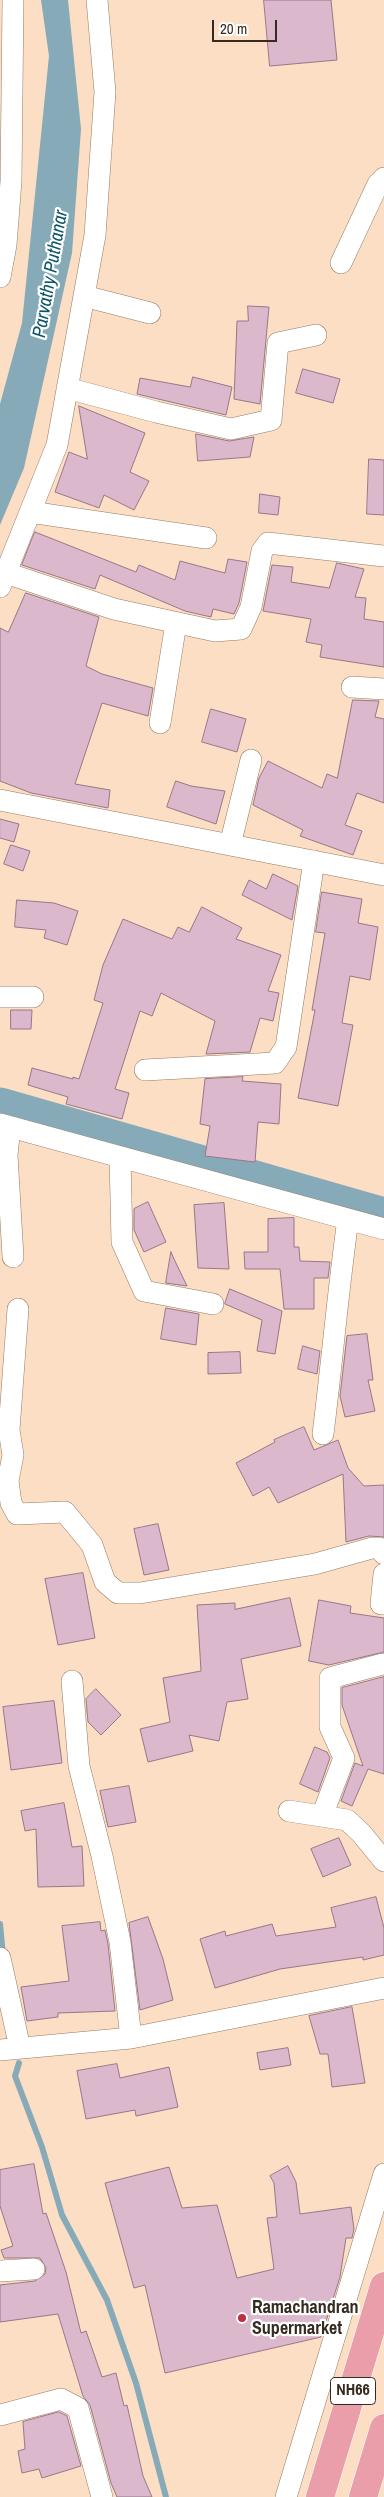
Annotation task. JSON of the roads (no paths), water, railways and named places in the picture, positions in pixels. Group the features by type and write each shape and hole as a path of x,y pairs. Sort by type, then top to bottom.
{"highway":[{"name":"NH66","path":"320,2497 384,2286"},
{"name":"NH66","path":"364,2497 384,2428"}],"street":[{"path":"0,277 6,245 11,180 13,0"},
{"path":"97,0 105,92 95,235 57,446 3,580 114,609 215,631 241,629 251,606 262,551 268,543 384,556"},
{"path":"341,263 378,184 384,178"},
{"path":"84,296 150,313"},
{"path":"68,388 156,412 232,429 271,420 278,343 316,335"},
{"path":"30,512 206,538"},
{"path":"160,723 176,622"},
{"path":"352,686 384,689"},
{"path":"230,845 251,760"},
{"path":"0,800 384,875"},
{"path":"145,1070 275,1063 286,1047 314,862"},
{"path":"0,997 33,997"},
{"path":"13,1258 5,1125 384,1229"},
{"path":"120,1157 122,1242 144,1291 213,1304"},
{"path":"323,1434 348,1219"},
{"path":"18,1309 9,1430 13,1455 4,1481 11,1503 17,1514 65,1512 92,1545 105,1582 118,1593 140,1593 315,1564 372,1548 379,1548 384,1554"},
{"path":"384,1574 381,1604 384,1604"},
{"path":"322,1816 344,1758 330,1726 330,1678 383,1664"},
{"path":"72,1681 79,1766 120,1942 131,2038"},
{"path":"289,1811 347,1820 361,1833 384,1861"},
{"path":"0,1958 10,2049 131,2038 384,1988"},
{"path":"286,2497 384,2174"},
{"path":"0,2271 34,2269"},
{"path":"0,2415 61,2399 78,2408 102,2497"}],"water":[{"name":"Parvathy Puthanar","path":"41,0 68,0 81,129 72,253 24,468 0,525 0,404 22,323 49,56"}],"waterway":[{"path":"0,1107 384,1217"},
{"path":"0,1924 3,1956"},
{"path":"19,2063 15,2076 42,2147 62,2215 107,2300 136,2383 166,2497"}],"place":[{"name":"Ramachandran Supermarket","path":"242,2318"}]}
